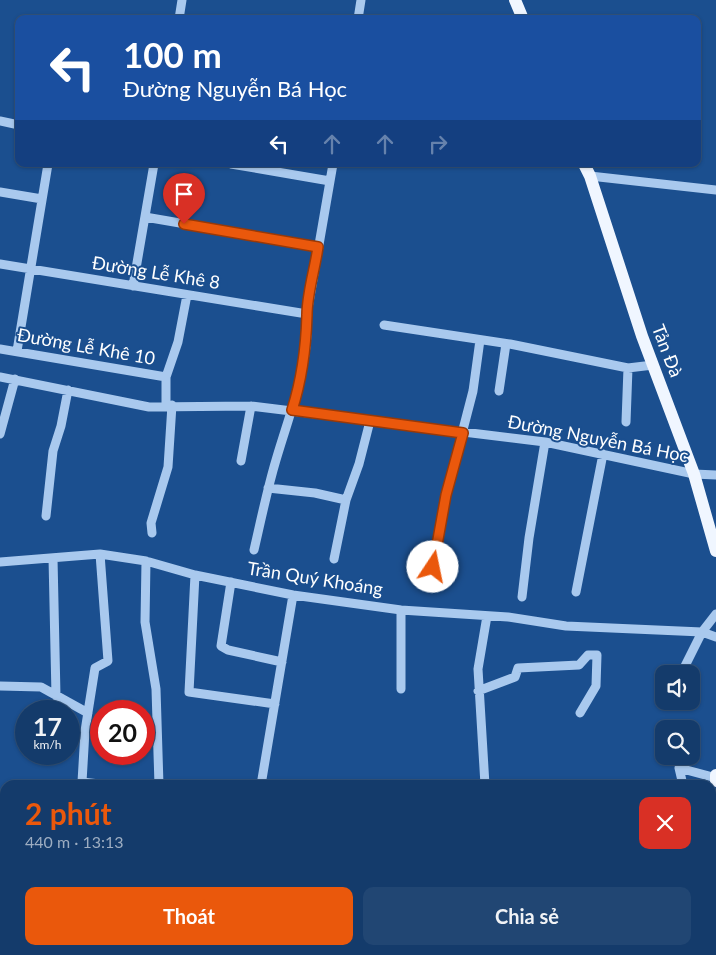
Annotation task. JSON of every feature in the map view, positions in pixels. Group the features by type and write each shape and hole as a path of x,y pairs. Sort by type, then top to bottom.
{"main road":[{"path":"515,0 521,15"},
{"name":"Tản Đà","path":"586,167 653,365 694,474 716,551"}],"street":[{"path":"180,15 182,0"},
{"path":"359,15 361,0"},
{"path":"0,121 15,124"},
{"path":"17,351 47,167"},
{"path":"133,286 154,167"},
{"path":"248,167 330,181"},
{"path":"254,550 268,488 299,387 307,342 307,314 332,167"},
{"path":"590,176 716,190"},
{"path":"0,192 42,199"},
{"path":"145,218 318,247"},
{"name":"Đường Lễ Khê 8","path":"0,264 307,314"},
{"path":"152,533 151,523 168,467 169,405 166,376 178,342 187,295"},
{"path":"384,325 506,344 628,368 653,365"},
{"path":"433,567 446,495 463,433 480,340"},
{"path":"499,391 506,344"},
{"name":"Đường Lễ Khê 10","path":"0,349 166,376"},
{"path":"626,422 628,368"},
{"name":"Đường Nguyễn Bá Học","path":"0,377 149,407 169,405 251,406 292,410 545,442 694,474 716,475"},
{"path":"0,434 15,379"},
{"path":"46,516 53,450 61,426 68,390"},
{"path":"241,461 251,406"},
{"path":"334,559 346,500 359,464 370,421"},
{"path":"522,597 529,538 545,442"},
{"path":"576,592 603,454"},
{"path":"268,488 315,493 346,500"},
{"path":"82,780 88,713 95,668 108,661 100,554"},
{"name":"Trần Quý Khoáng","path":"0,562 100,554 146,561 195,575 293,595 401,610 487,616 566,626 702,632 716,637"},
{"path":"52,558 56,696"},
{"path":"146,561 145,622 156,689 160,780"},
{"path":"195,575 189,692 275,704"},
{"path":"231,582 221,646 228,650 282,662"},
{"path":"261,780 293,595"},
{"path":"401,610 401,689"},
{"path":"686,665 702,632 716,614"},
{"path":"485,780 478,669 487,616"},
{"path":"478,691 515,678 518,668 579,665 588,655 597,656 596,686 580,714"},
{"path":"0,686 41,687 88,713"},
{"path":"680,765 682,780"},
{"path":"679,768 716,778"}],"route":[{"path":"184,224 318,247 307,314 308,332 299,387 292,410 463,433 446,495 433,567"}]}
